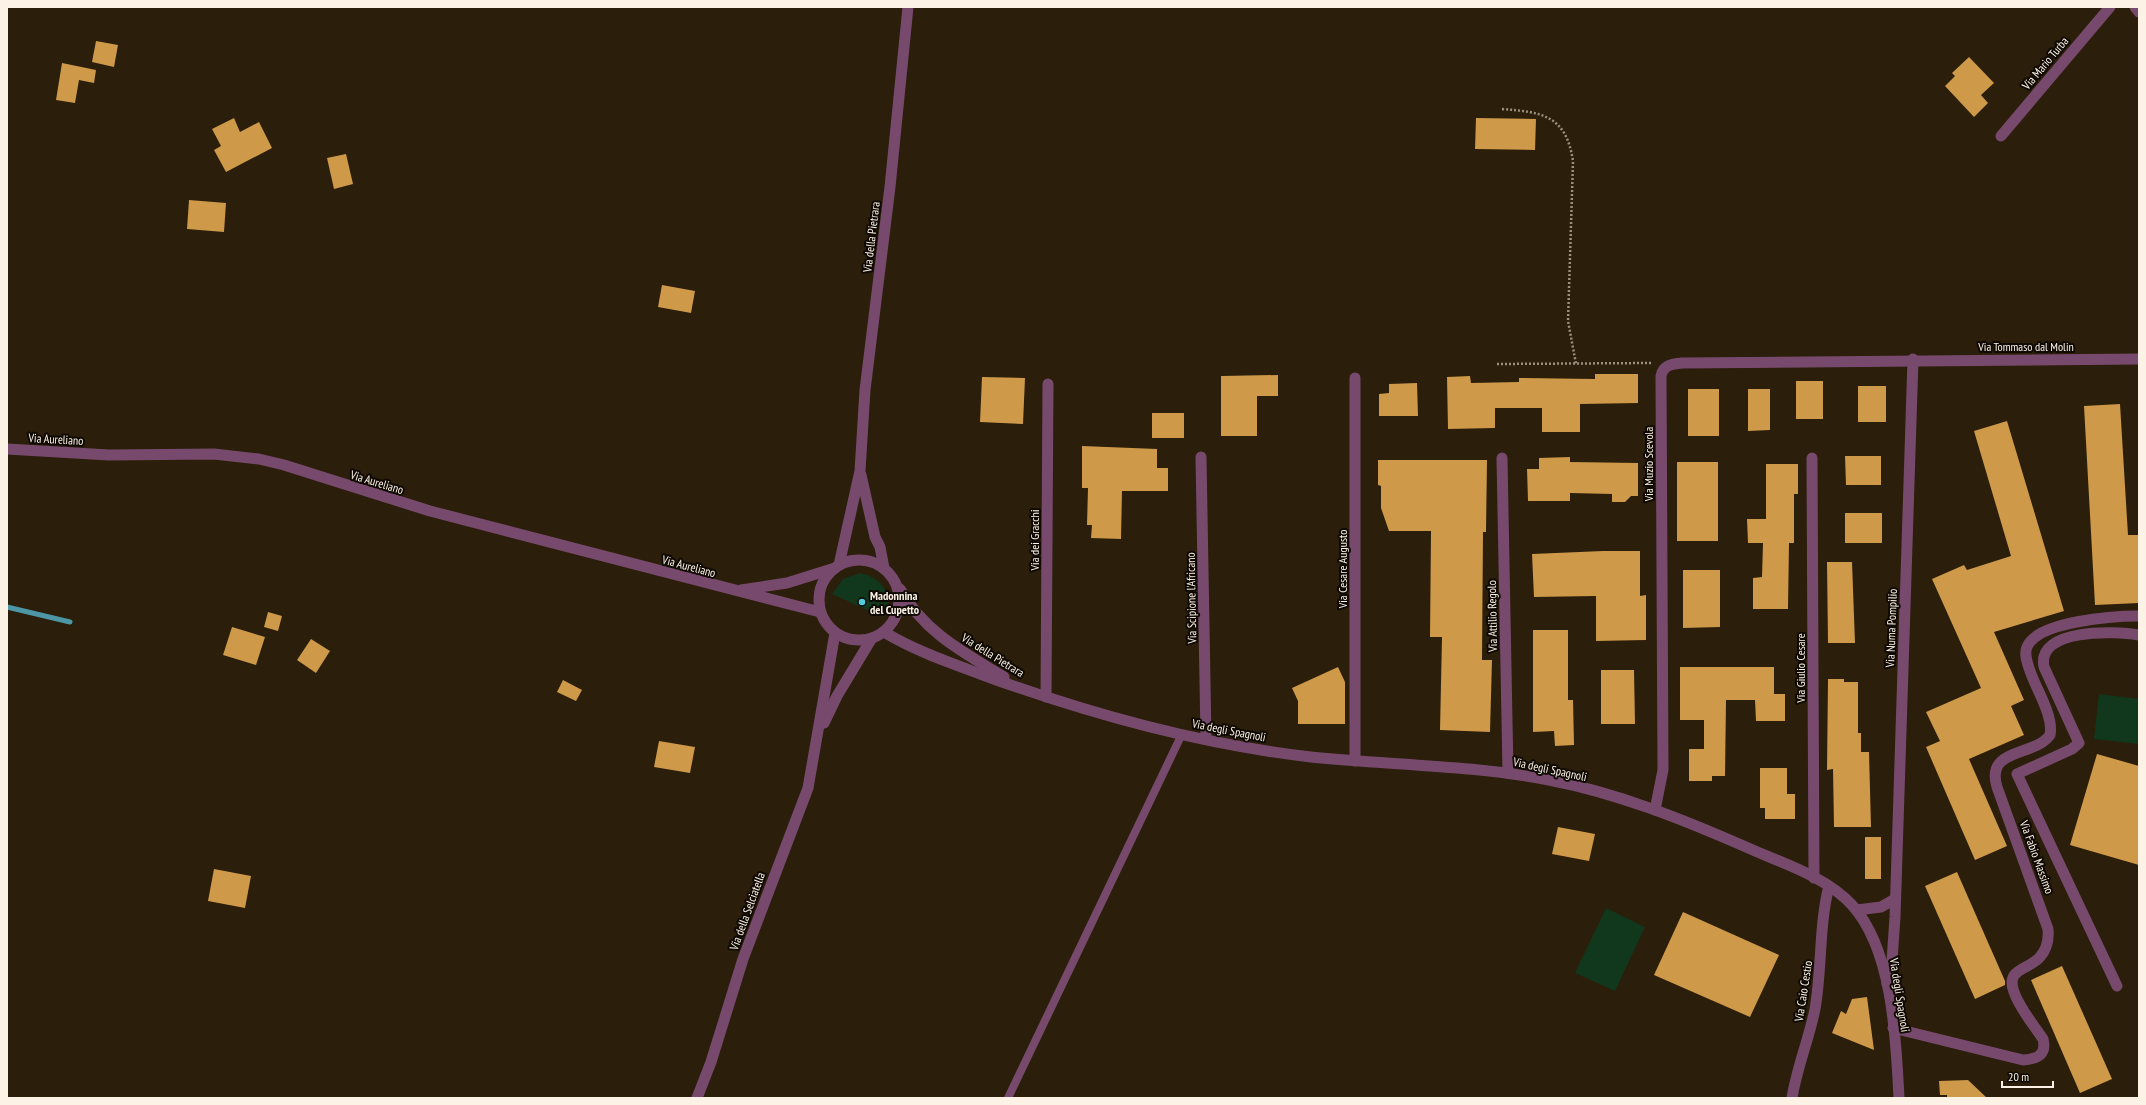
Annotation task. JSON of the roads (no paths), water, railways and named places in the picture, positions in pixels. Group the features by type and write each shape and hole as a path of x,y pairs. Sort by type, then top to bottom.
{"street":[{"name":"Via della Pietrara","path":"837,566 860,471 864,390 890,187 908,7"},
{"name":"Via Mario Turba","path":"2000,136 2110,7"},
{"path":"2135,7 2139,12"},
{"name":"Via Tommaso dal Molin","path":"1913,359 2139,359"},
{"name":"Via Muzio Scevola","path":"1655,810 1663,770 1661,376 1668,366 1682,363 1913,359"},
{"name":"Via Numa Pompilio","path":"1887,984 1894,948 1913,359"},
{"name":"Via Cesare Augusto","path":"1355,378 1355,761"},
{"name":"Via dei Gracchi","path":"1046,697 1048,384"},
{"name":"Via Aureliano","path":"7,449 65,454 214,454 254,458 284,464 430,511 820,612"},
{"name":"Via Scipione l'Africano","path":"1201,456 1206,738"},
{"name":"Via Attilio Regolo","path":"1502,458 1508,773"},
{"name":"Via Giulio Cesare","path":"1812,458 1814,878"},
{"name":"Via della Pietrara","path":"860,471 873,529 880,547 884,568"},
{"path":"862,559 874,562 884,568 892,575 897,585 900,597 898,610 893,622 884,632 872,638 862,640 851,640 835,633 826,624 820,612 818,602 821,588 827,574 837,566 850,560 862,559"},
{"name":"Via Aureliano","path":"733,590 787,583 837,566"},
{"name":"Via della Pietrara","path":"897,585 908,605 925,624 948,643 1023,689"},
{"name":"Via Fabio Massimo","path":"1893,1028 2023,1060 2038,1057 2043,1053 2045,1046 2043,1039 2017,998 2012,983 2013,977 2017,972 2039,958 2044,950 2048,937 2048,928 1997,787 1995,774 1997,768 2006,758 2039,744 2050,735 2051,723 2027,661 2027,647 2030,642 2037,636 2054,628 2115,616 2139,616"},
{"name":"Via della Pietrara","path":"884,632 929,655 1023,689"},
{"name":"Via della Selciatella","path":"697,1098 711,1062 743,959 808,788 819,732 835,633"},
{"path":"2116,986 2016,774 2072,749 2078,743 2044,667 2042,658 2048,648 2058,641 2079,635 2103,633 2139,635"},
{"name":"Via della Selciatella","path":"819,732 837,696 872,638"},
{"name":"Via degli Spagnoli","path":"1023,689 1046,697 1182,734 1273,752 1355,761 1508,773 1578,787 1655,810 1705,829 1814,878 1830,886 1857,910 1877,944 1887,984 1893,1028 1899,1098"},
{"name":"Via Caio Cestio","path":"1792,1098 1795,1077 1815,1008 1822,950 1825,902 1830,886"},
{"path":"1857,910 1880,907 1895,899"}],"lane":[{"path":"1008,1098 1182,734"}],"waterway":[{"path":"7,607 70,622"}],"place":[{"name":"Madonnina del Cupetto","path":"862,602"}]}
